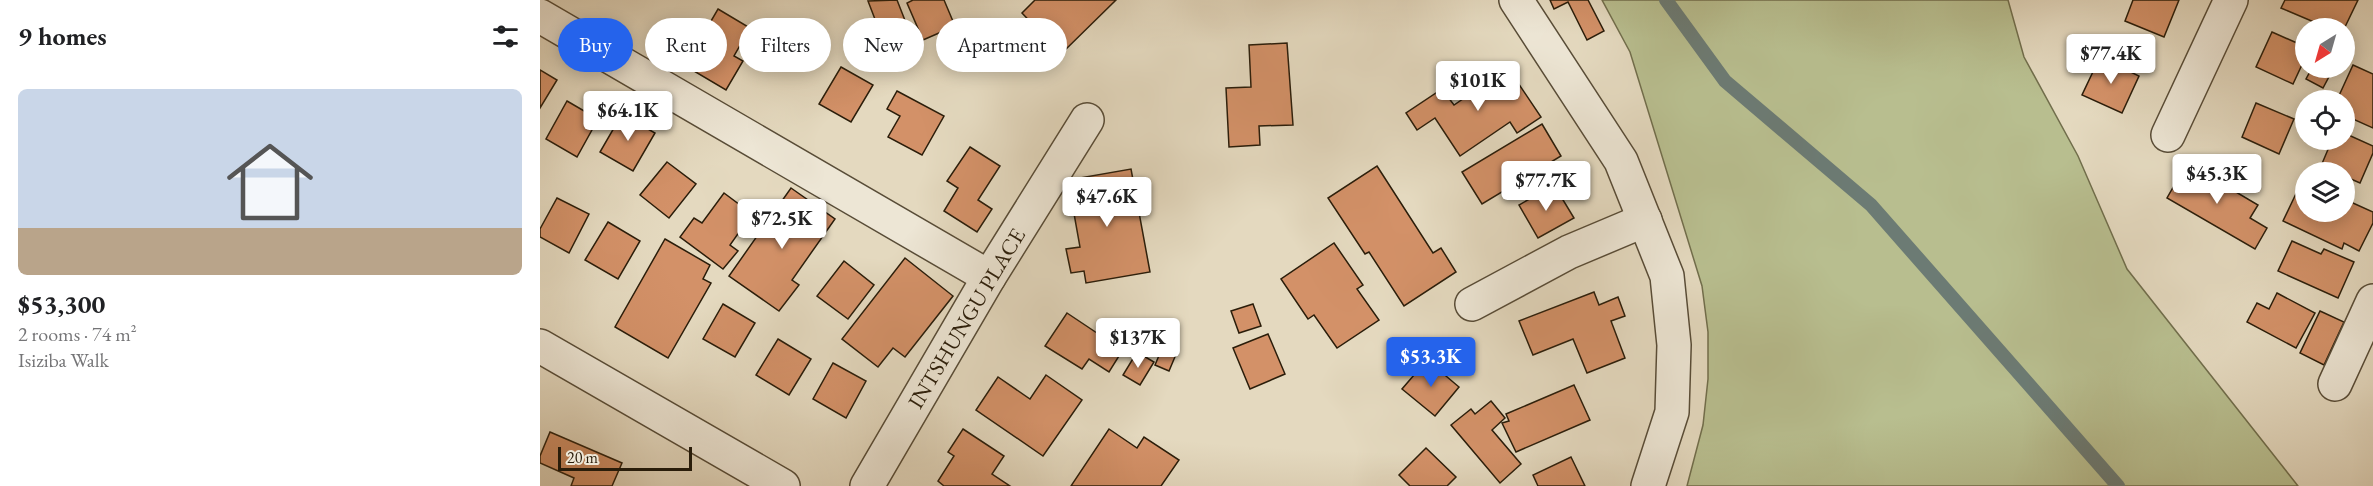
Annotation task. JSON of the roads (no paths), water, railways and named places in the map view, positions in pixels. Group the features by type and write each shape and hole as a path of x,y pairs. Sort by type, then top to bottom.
{"street":[{"path":"1516,0 1621,161 1666,276 1674,345 1672,412 1648,486"},
{"path":"2168,135 2231,0"},
{"path":"540,16 989,277"},
{"name":"INTSHUNGU PLACE","path":"867,486 989,277 1087,120"},
{"path":"1472,304 1569,252 1646,220"},
{"path":"2335,384 2373,301"},
{"path":"540,346 783,486"}],"waterway":[{"path":"1666,0 1725,81 1871,205 2118,486"}]}
